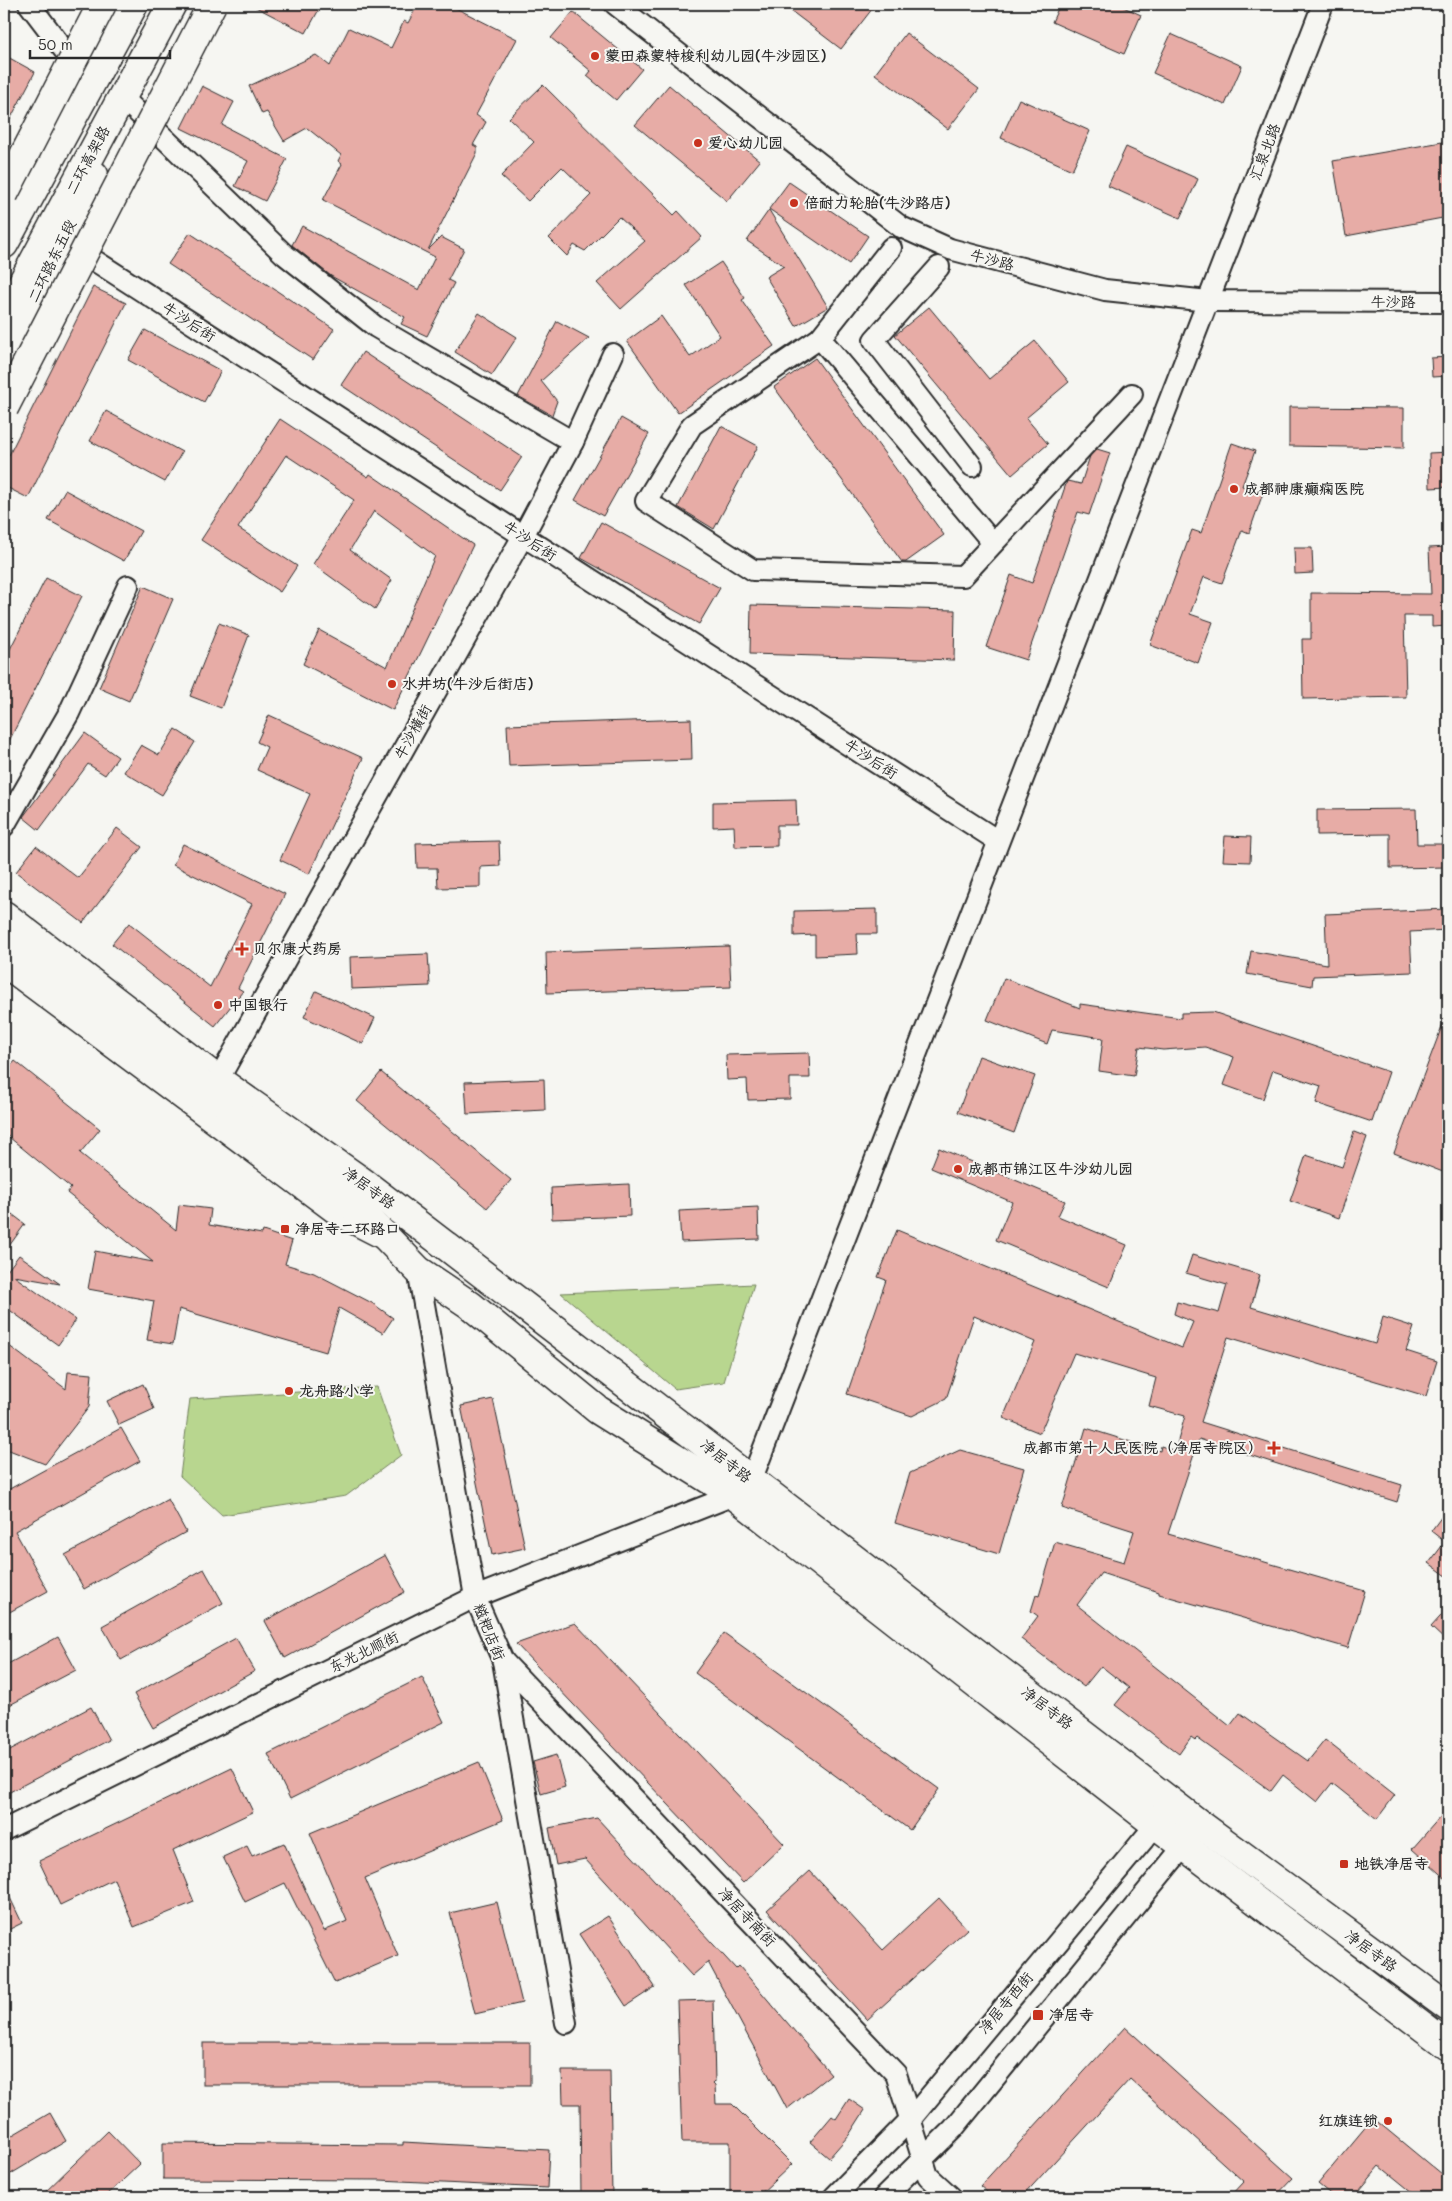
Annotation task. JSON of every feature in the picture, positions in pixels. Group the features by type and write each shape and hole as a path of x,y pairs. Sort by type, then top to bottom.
{"main road":[{"path":"4,244 16,196 102,4"},
{"path":"16,196 91,84 134,4"},
{"name":"二环高架路","path":"4,317 172,4"},
{"name":"二环路东五段","path":"4,357 178,4"},
{"path":"4,408 212,4"},
{"name":"净居寺路","path":"4,915 218,1080 364,1183 1155,1824 1448,2046"},
{"path":"4,937 150,1044 357,1209 384,1235"},
{"name":"净居寺路","path":"4,962 341,1213 384,1235 418,1270 470,1305 598,1410 742,1488 1448,2007"}],"street":[{"path":"29,4 91,84"},
{"name":"牛沙路","path":"615,4 901,227 950,249 1104,290 1208,301 1448,302"},
{"name":"汇泉北路","path":"742,1488 998,841 1323,4"},
{"path":"129,104 284,254 376,327 573,442"},
{"path":"4,186 16,196"},
{"name":"牛沙后街","path":"62,240 998,841"},
{"path":"891,248 820,338 692,425 646,501 753,570 962,576 1132,394"},
{"path":"939,267 874,340 972,466"},
{"path":"820,338 993,542"},
{"name":"牛沙横街","path":"218,1080 523,536 573,442 613,354"},
{"path":"4,826 69,713 128,586"},
{"name":"糍粑店街","path":"418,1270 475,1597 503,1661 566,2023"},
{"name":"东光北顺街","path":"4,1830 475,1597 742,1488"},
{"name":"净居寺南街","path":"503,1661 896,2074 928,2176 951,2197"},
{"name":"净居寺西街","path":"834,2197 910,2120 1155,1824 1174,1805"},
{"path":"884,2197 953,2129 1201,1826"}],"green space":[{"path":"754,1284 724,1382 675,1389 561,1293"},
{"path":"377,1387 401,1455 346,1496 222,1515 180,1476 190,1399"}],"building":[{"path":"250,4 322,4 306,33"},
{"path":"418,4 448,4 517,39 476,115 486,122 473,145 477,147 477,153 428,250 441,237 464,249 448,280 454,283 427,336 401,324 405,317 331,276 292,245 302,226 419,290 435,257 323,200 342,164 338,161 341,155 307,128 284,141 267,112 262,114 249,86 316,55 330,66 349,28 391,48 404,21 408,23"},
{"path":"782,4 876,4 841,49"},
{"path":"1060,4 1117,4 1141,15 1124,54 1052,22"},
{"name":"蒙田森蒙特梭利幼儿园(牛沙园区)","path":"573,12 642,69 616,100 587,76 591,71 551,38"},
{"path":"906,33 979,89 948,129 875,74"},
{"path":"1171,34 1242,66 1225,105 1153,73"},
{"path":"4,55 35,72 4,131"},
{"path":"543,85 674,215 678,211 702,237 621,309 597,283 645,241 619,217 585,251 574,245 567,256 549,238 591,195 562,167 528,201 501,176 534,142 509,118"},
{"name":"爱心幼儿园","path":"669,85 760,161 727,201 635,125"},
{"path":"202,86 234,102 222,125 287,159 265,201 235,186 248,161 181,128"},
{"path":"1019,99 1090,131 1072,170 1001,138"},
{"path":"1448,141 1448,217 1346,236 1333,161"},
{"path":"1126,147 1198,179 1180,218 1108,186"},
{"path":"789,182 868,236 849,264 769,209"},
{"path":"769,210 828,307 796,326 766,277 784,266 747,241"},
{"path":"190,233 334,329 313,360 168,264"},
{"path":"721,262 745,298 742,300 774,346 678,413 627,341 661,316 690,357 720,336 686,285"},
{"path":"93,287 126,303 28,498 4,486 4,465"},
{"path":"929,307 989,379 1035,341 1069,382 1026,418 1048,444 1012,475 895,335"},
{"path":"479,313 517,337 492,375 455,352"},
{"path":"557,321 589,338 541,381 557,401 552,415 518,396"},
{"path":"145,330 221,371 204,402 128,360"},
{"path":"363,352 522,457 500,490 341,385"},
{"path":"1448,357 1448,376 1432,377 1431,358"},
{"path":"815,358 944,535 906,562 902,562 774,387"},
{"path":"1289,407 1404,408 1404,448 1289,446"},
{"path":"106,411 182,452 165,482 90,441"},
{"path":"621,418 649,434 603,516 575,500"},
{"path":"280,419 368,477 370,474 473,545 393,710 303,664 319,630 387,667 435,556 374,511 350,550 392,580 375,609 313,564 354,500 286,455 238,528 297,566 280,592 201,540"},
{"path":"721,426 758,446 714,529 678,507"},
{"path":"1232,443 1255,451 1242,486 1263,493 1249,533 1242,530 1222,583 1204,577 1190,614 1213,622 1198,663 1150,645 1192,530 1201,533"},
{"path":"1097,449 1110,453 1089,515 1078,512 1026,660 986,647 1011,575 1032,583 1067,481 1081,484 1090,456"},
{"path":"1448,452 1448,487 1430,488 1429,453"},
{"path":"65,490 141,531 124,561 48,520"},
{"path":"601,522 720,588 699,624 581,558"},
{"path":"1448,547 1448,626 1432,627 1432,616 1404,616 1406,697 1303,699 1302,639 1311,639 1311,593 1431,594 1429,548"},
{"path":"1294,548 1312,548 1313,573 1295,574"},
{"path":"46,578 82,596 4,751 4,661"},
{"path":"143,586 173,599 129,701 99,688"},
{"path":"751,605 955,610 954,660 750,654"},
{"path":"219,623 249,635 221,708 190,696"},
{"path":"269,715 363,758 309,874 280,860 310,794 257,770 267,747 257,742"},
{"path":"691,719 692,760 509,766 507,725"},
{"path":"175,729 195,742 162,795 124,772 141,745 159,755"},
{"path":"85,733 118,757 105,775 88,764 39,830 23,817"},
{"path":"796,800 797,825 777,825 777,846 735,847 734,826 713,827 713,802"},
{"path":"1416,809 1417,844 1448,844 1448,867 1390,868 1390,834 1317,835 1317,810"},
{"path":"117,828 142,847 83,923 16,872 36,846 78,878"},
{"path":"1225,836 1251,837 1250,862 1223,861"},
{"path":"499,841 500,866 480,867 480,887 438,888 437,868 417,868 416,843"},
{"path":"183,844 285,894 238,988 243,991 215,1026 112,944 129,923 210,987 252,904 173,865"},
{"path":"877,909 877,934 857,934 858,954 815,956 815,935 794,936 794,911"},
{"path":"1448,909 1448,930 1410,932 1412,972 1313,976 1312,986 1247,974 1251,951 1327,964 1325,914"},
{"path":"729,946 731,987 547,993 546,952"},
{"path":"428,954 430,986 351,989 350,957"},
{"path":"1004,978 1080,1008 1080,1004 1181,1018 1181,1013 1213,1012 1389,1072 1372,1122 1316,1103 1321,1086 1273,1070 1263,1099 1224,1085 1234,1057 1205,1047 1163,1050 1139,1047 1134,1076 1099,1071 1103,1038 1052,1030 1047,1044 987,1020"},
{"path":"316,991 375,1018 363,1044 304,1017"},
{"path":"1448,1014 1448,1174 1394,1153"},
{"path":"809,1053 810,1078 790,1078 790,1099 748,1100 747,1079 727,1080 726,1055"},
{"path":"979,1056 1035,1076 1014,1133 958,1112"},
{"path":"15,1061 100,1129 80,1153 176,1230 179,1205 211,1209 209,1225 262,1234 263,1231 292,1241 285,1264 314,1273 372,1303 393,1318 383,1333 339,1308 326,1352 179,1309 173,1344 147,1340 154,1301 88,1289 95,1251 153,1262 67,1193 71,1188 4,1133 4,1075"},
{"path":"381,1072 511,1180 487,1208 357,1101"},
{"path":"544,1079 545,1110 467,1114 465,1082"},
{"path":"1354,1132 1367,1137 1339,1218 1290,1201 1306,1155 1342,1167"},
{"path":"939,1148 1065,1201 1058,1216 1127,1245 1109,1287 996,1240 1012,1202 931,1168"},
{"path":"629,1184 630,1216 552,1219 551,1188"},
{"path":"758,1207 759,1239 681,1242 679,1211"},
{"path":"4,1208 25,1224 4,1253"},
{"path":"897,1230 1182,1348 1193,1322 1174,1314 1177,1302 1219,1313 1227,1285 1186,1273 1192,1255 1260,1275 1251,1307 1375,1344 1383,1317 1414,1327 1406,1351 1437,1361 1426,1396 1228,1337 1201,1422 1402,1485 1397,1502 1199,1439 1168,1534 1365,1591 1348,1648 1159,1594 1159,1592 1101,1573 1077,1605 1230,1726 1240,1713 1308,1761 1325,1740 1395,1795 1377,1819 1332,1783 1317,1802 1283,1775 1271,1791 1197,1738 1195,1740 1191,1737 1179,1754 1115,1705 1129,1688 1101,1666 1084,1687 1021,1639 1038,1616 1031,1611 1036,1595 1039,1596 1055,1542 1124,1562 1134,1531 1062,1508 1086,1428 1160,1451 1161,1446 1175,1451 1185,1416 1149,1406 1156,1378 1074,1353 1040,1433 1003,1418 1035,1342 974,1316 946,1399 912,1416 847,1394 886,1280 878,1277"},
{"path":"19,1255 60,1284 14,1276 76,1320 58,1345 4,1306 4,1269 7,1271"},
{"path":"4,1342 66,1389 68,1372 92,1374 89,1407 45,1464 4,1448"},
{"path":"143,1384 154,1409 119,1425 107,1401"},
{"path":"493,1399 525,1548 492,1555 461,1406"},
{"path":"121,1428 140,1461 15,1531 48,1591 4,1615 4,1492"},
{"path":"960,1450 1024,1468 999,1554 895,1523 910,1473"},
{"path":"168,1499 186,1532 84,1589 65,1555"},
{"path":"1448,1508 1448,1577 1429,1563 1445,1542 1431,1531"},
{"path":"385,1555 405,1592 285,1658 265,1621"},
{"path":"204,1569 223,1603 121,1660 102,1626"},
{"path":"1448,1608 1448,1643 1431,1627"},
{"path":"575,1623 784,1844 743,1883 516,1644"},
{"path":"724,1633 939,1789 910,1830 695,1673"},
{"path":"58,1637 76,1670 4,1708 4,1666"},
{"path":"236,1638 255,1671 153,1728 134,1694"},
{"path":"422,1677 444,1722 290,1799 268,1754"},
{"path":"91,1707 109,1740 4,1795 4,1753"},
{"path":"556,1755 565,1787 541,1794 533,1762"},
{"path":"479,1762 503,1820 365,1878 398,1956 335,1983 285,1883 245,1902 223,1857 247,1846 252,1856 284,1843 324,1931 347,1921 310,1833"},
{"path":"232,1768 253,1812 173,1850 194,1902 134,1927 114,1879 60,1905 39,1861"},
{"path":"1448,1808 1448,1881 1412,1849"},
{"path":"597,1818 736,1969 739,1966 831,2074 787,2109 708,1962 692,1976 585,1859 556,1865 549,1828"},
{"path":"810,1871 883,1950 939,1898 967,1929 867,2020 767,1910"},
{"path":"4,1885 22,1923 4,1932"},
{"path":"497,1902 522,2003 475,2014 450,1913"},
{"path":"608,1916 655,1987 626,2006 579,1934"},
{"path":"713,2000 715,2082 713,2084 715,2086 716,2104 732,2104 792,2164 757,2197 730,2197 730,2142 682,2142 677,2001"},
{"path":"1125,2027 1293,2178 1275,2197 1230,2197 1244,2182 1130,2079 1022,2197 993,2197 980,2186"},
{"path":"203,2043 530,2043 530,2085 203,2085"},
{"path":"562,2071 610,2071 612,2197 581,2197 580,2104 563,2104"},
{"path":"849,2099 865,2110 849,2135 829,2158 810,2142 832,2116 836,2119"},
{"path":"50,2113 66,2141 4,2178 4,2140"},
{"path":"1373,2118 1448,2180 1448,2197 1418,2197 1380,2166 1354,2197 1334,2197 1318,2184"},
{"path":"108,2131 140,2164 105,2197 40,2197"},
{"path":"403,2142 549,2150 547,2188 380,2180 163,2179 163,2143 403,2145"}],"place":[{"name":"蒙田森蒙特梭利幼儿园(牛沙园区)","path":"595,56"},
{"name":"爱心幼儿园","path":"698,143"},
{"name":"倍耐力轮胎(牛沙路店)","path":"794,203"},
{"name":"成都神康癫痫医院","path":"1234,489"},
{"name":"水井坊(牛沙后街店)","path":"392,684"},
{"name":"贝尔康大药房","path":"242,949"},
{"name":"中国银行","path":"218,1005"},
{"name":"成都市锦江区牛沙幼儿园","path":"958,1169"},
{"name":"净居寺二环路口","path":"285,1229"},
{"name":"龙舟路小学","path":"289,1391"},
{"name":"成都市第十人民医院（净居寺院区）","path":"1274,1448"},
{"name":"地铁净居寺","path":"1344,1864"},
{"name":"净居寺","path":"1038,2015"},
{"name":"红旗连锁","path":"1388,2121"}]}
